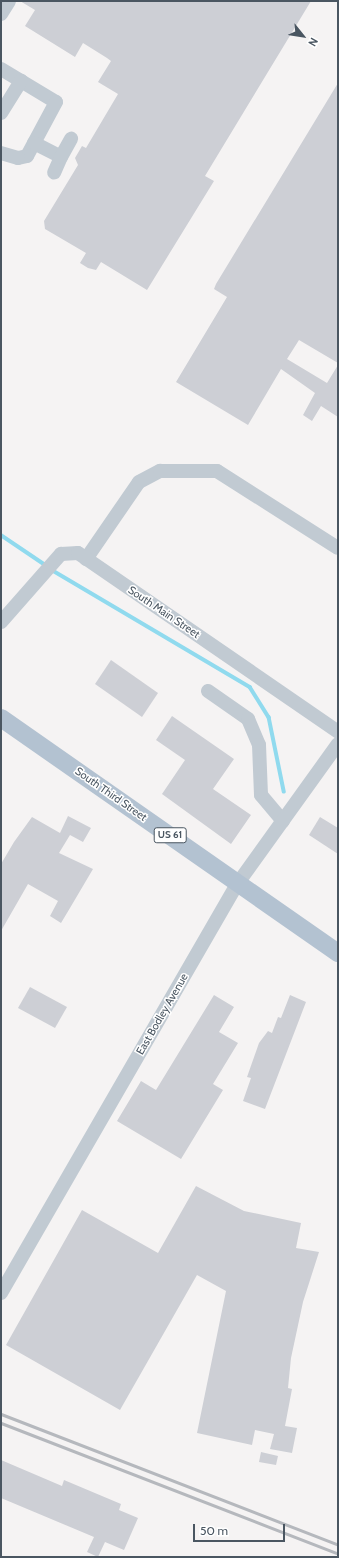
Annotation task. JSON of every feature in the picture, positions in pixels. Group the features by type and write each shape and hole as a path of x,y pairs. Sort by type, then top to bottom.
{"main road":[{"name":"South Third Street","path":"1,718 338,953"}],"street":[{"path":"1,14 8,1"},
{"path":"1,69 56,102 27,156 18,158 1,153"},
{"path":"1,113 21,82"},
{"path":"54,172 60,157 71,139"},
{"path":"34,143 60,157"},
{"path":"86,559 139,482 160,471 217,470 338,548"},
{"name":"South Main Street","path":"1,622 61,554 78,553 338,732"},
{"path":"208,690 248,719 259,745 261,794 283,821"},
{"name":"East Bodley Avenue","path":"1,1293 5,1275 238,883 338,744"}],"building":[{"path":"20,1 311,1 205,176 214,181 147,290 101,262 96,270 88,268 80,263 86,253 45,229 44,221 78,165 75,158 82,146 86,148 118,94 98,82 111,61 83,43 75,57 25,26 35,10"},
{"path":"338,83 338,363 299,340 287,359 327,383 338,365 338,417 321,406 312,421 303,415 315,393 281,369 248,425 176,382 227,297 214,289 216,284"},
{"path":"111,660 158,693 142,717 95,684"},
{"path":"172,716 234,759 213,789 251,815 231,844 162,794 185,760 156,740"},
{"path":"68,816 91,828 83,842 70,835 59,853 93,869 61,923 50,916 58,901 28,884 1,931 1,864 14,842 32,817 60,833"},
{"path":"320,817 338,828 338,854 309,835"},
{"path":"30,987 67,1007 55,1028 18,1008"},
{"path":"214,995 234,1007 219,1032 238,1043 213,1084 223,1090 181,1159 117,1121 141,1081 156,1090"},
{"path":"290,995 306,1002 265,1109 243,1101 251,1078 247,1077 259,1043 268,1031 272,1033 278,1017 281,1018"},
{"path":"196,1186 244,1211 301,1223 296,1248 319,1252 303,1302 291,1358 288,1388 292,1389 285,1426 297,1428 292,1453 270,1449 274,1434 255,1430 252,1445 197,1433 226,1291 197,1275 120,1410 6,1345 82,1210 158,1253"},
{"path":"261,1452 278,1456 276,1465 259,1462"},
{"path":"1,1460 62,1486 64,1480 121,1504 119,1510 138,1518 124,1550 105,1542 98,1557 87,1552 94,1537 1,1498"}],"waterway":[{"path":"1,535 47,566"},
{"path":"52,570 250,687 269,717 284,791"}],"railway":[{"path":"1,1414 338,1545"},
{"path":"1,1423 338,1554"}]}
